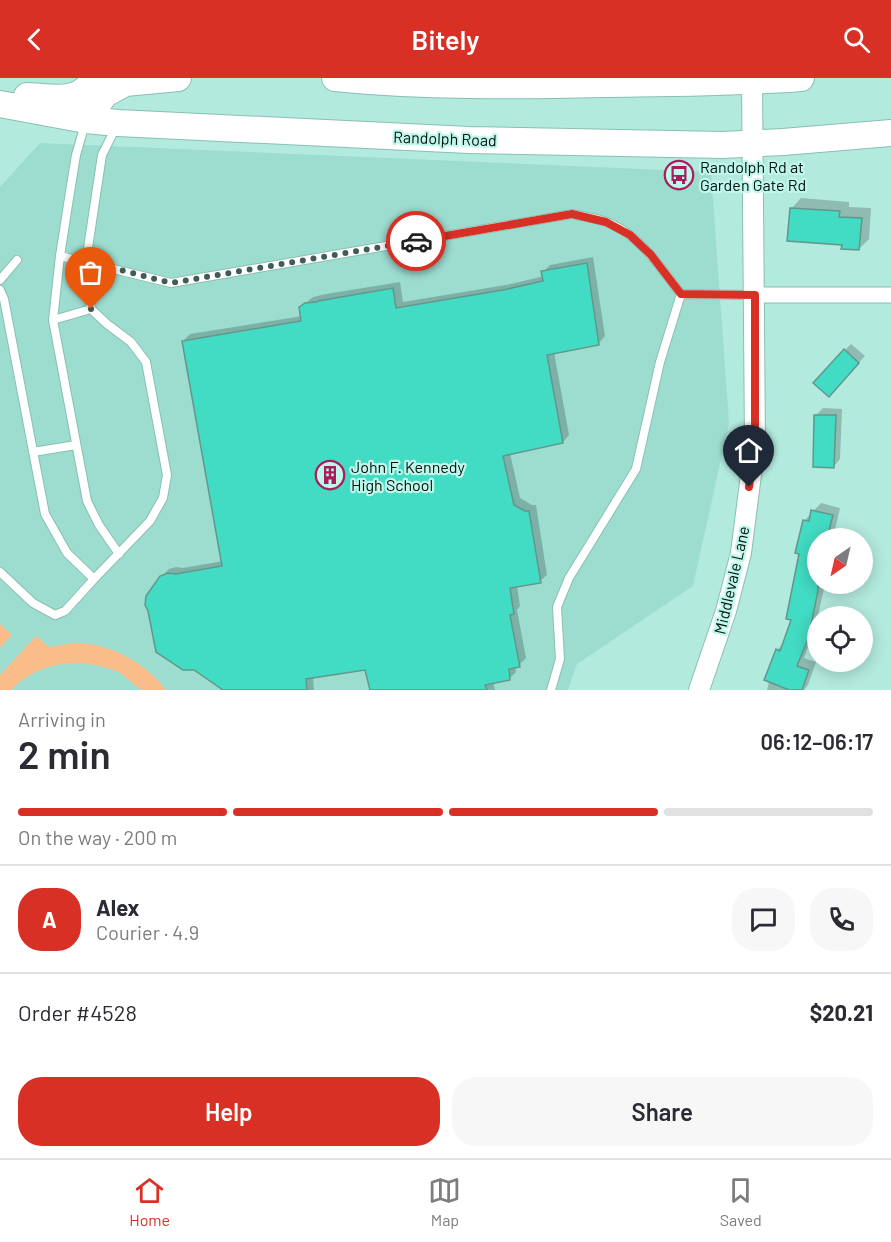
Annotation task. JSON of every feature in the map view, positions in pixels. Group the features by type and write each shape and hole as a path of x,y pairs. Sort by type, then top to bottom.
{"main road":[{"path":"0,94 69,98 84,92 95,78"},
{"path":"86,120 105,94 125,83 178,78"},
{"path":"335,78 382,83 494,86 801,78"},
{"name":"Randolph Road","path":"0,104 86,120 118,123 469,140 752,144 891,134"}],"street":[{"name":"Middlevale Lane","path":"699,690 726,611 741,553 755,443 752,80"},
{"path":"755,295 891,295"}],"lane":[{"path":"86,120 76,155 60,256 53,320 87,501 118,554"},
{"path":"0,572 33,603 55,615 64,611 150,522 163,498 167,475 146,362 131,342 91,309 86,282 86,261 102,155 118,123"},
{"path":"60,256 171,283 572,214 606,222 630,235 651,255 681,294"},
{"path":"0,280 17,260"},
{"path":"0,290 4,299 45,514 67,553 94,579"},
{"path":"681,294 755,295"},
{"path":"551,690 560,659 557,607 569,578 636,469 660,362 681,294"},
{"path":"53,320 91,309"},
{"path":"33,452 76,445"}],"shaded area":[{"name":"John F. Kennedy High School","path":"40,143 711,172 729,423 693,586 577,664 568,690 0,690 0,187"},
{"path":"0,624 12,635 0,648"},
{"path":"36,636 49,647 77,643 115,651 149,672 166,690 143,690 116,671 74,663 47,668 22,680 11,690 0,690 0,675"}],"building":[{"path":"790,208 840,211 839,217 862,218 859,250 841,249 842,245 787,241"},
{"name":"John F. Kennedy High School","path":"587,263 599,345 547,355 563,443 503,456 514,505 529,511 541,583 510,588 514,614 510,615 520,667 509,669 510,680 485,685 487,690 370,690 365,670 306,679 307,690 223,690 194,670 183,670 156,652 145,605 146,596 160,576 222,566 182,341 301,321 299,307 305,303 393,288 396,308 543,281 541,271"},
{"path":"844,349 859,363 829,397 813,383"},
{"path":"814,415 836,415 834,468 813,467"},
{"path":"811,510 833,515 830,528 807,528 807,594 817,594 815,606 807,606 807,641 797,666 808,672 802,690 789,690 764,680 776,649 780,651 791,620 786,619 799,554 795,553 803,520 809,521"}],"way so far":[{"path":"91,309 86,282 86,261 171,283 416,241"}],"place":[{"name":"Randolph Rd at Garden Gate Rd","path":"679,175"},
{"name":"John F. Kennedy High School","path":"330,475"}],"route":[{"path":"416,241 572,214 606,222 630,235 651,255 681,294 755,295 755,443 749,487"}]}
